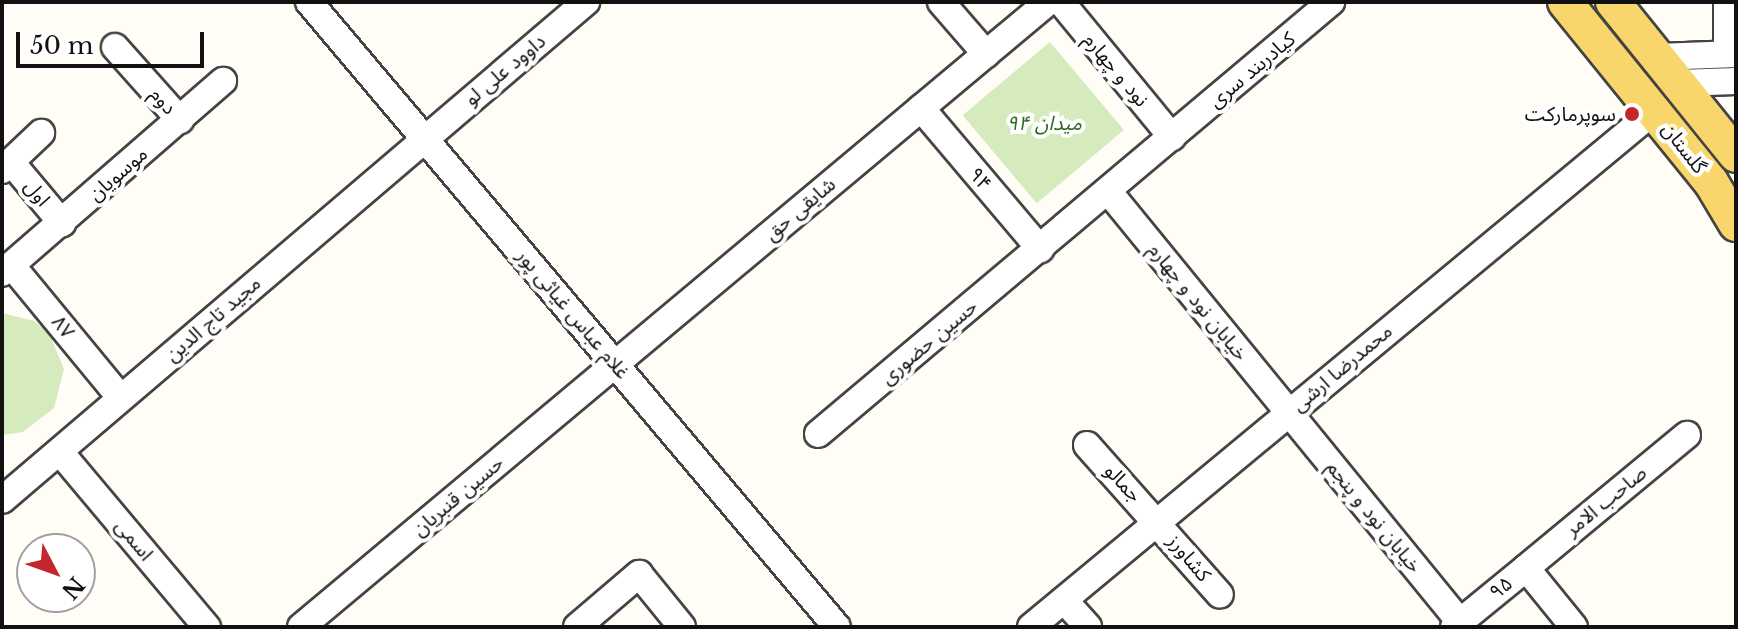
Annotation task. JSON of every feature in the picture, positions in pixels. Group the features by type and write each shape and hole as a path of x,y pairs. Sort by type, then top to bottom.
{"main road":[{"name":"گلستان","path":"1565,2 1711,182 1736,224"},
{"name":"گلستان","path":"1613,2 1736,155"},
{"path":"1654,111 1668,70"}],"street":[{"name":"غلام عباس غیاثی ‌پور","path":"309,2 837,627"},
{"name":"داوود علی لو","path":"423,138 586,2"},
{"path":"941,2 986,54"},
{"name":"شایقی حق","path":"615,364 1048,2"},
{"name":"نود و چهارم","path":"1061,2 1172,137"},
{"name":"کیادربند سری","path":"1108,191 1331,2"},
{"path":"1668,70 1731,54 1727,2"},
{"name":"دوم","path":"115,47 180,120"},
{"path":"1668,70 1736,81"},
{"name":"موسویان","path":"7,269 223,81"},
{"name":"۹۴","path":"921,108 1040,249"},
{"name":"محمدرضا ارشی","path":"1031,627 1654,111"},
{"name":"اول","path":"41,133 6,166 62,223"},
{"name":"مجید تاج الدین","path":"5,492 60,452 423,138"},
{"name":"حسین حضوری","path":"818,434 1108,191"},
{"name":"خیابان نود و چهارم","path":"1108,191 1288,413"},
{"name":"۸۷","path":"7,269 121,398"},
{"name":"حسین قنبریان","path":"312,624 615,364"},
{"name":"خیابان نود و پنجم","path":"1288,413 1457,625"},
{"name":"صاحب الامر","path":"1526,568 1687,435"},
{"name":"جمالو","path":"1087,445 1158,522"},
{"name":"اسمی","path":"60,452 207,627"},
{"name":"کشاورز","path":"1158,522 1220,595"},
{"name":"۹۵","path":"1457,625 1526,568 1574,627"},
{"path":"577,627 639,574 682,627"},
{"path":"1064,600 1088,627"}],"green space":[{"name":"میدان ۹۴","path":"1050,42 1124,130 1037,203 963,115"},
{"path":"2,313 34,321 49,333 64,369 54,408 23,432 3,435"}],"place":[{"name":"سوپرمارکت","path":"1632,114"}]}
